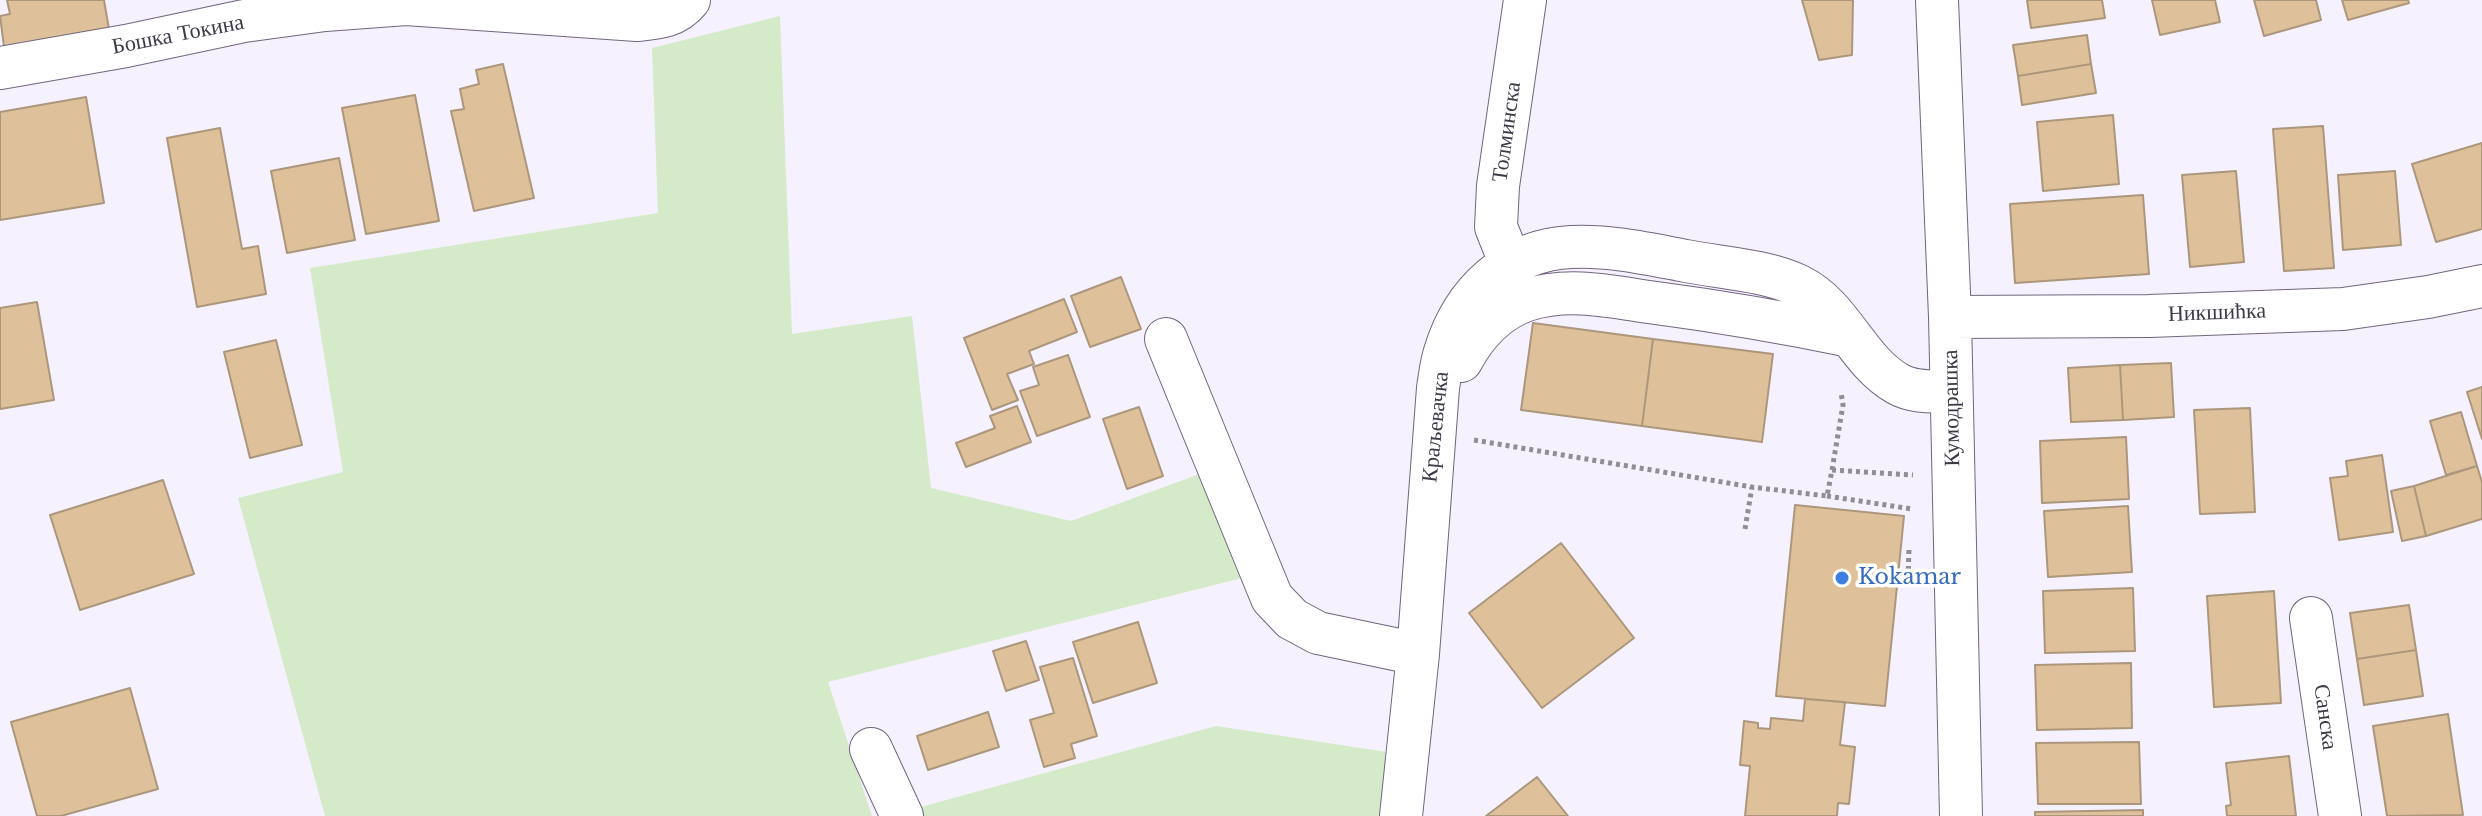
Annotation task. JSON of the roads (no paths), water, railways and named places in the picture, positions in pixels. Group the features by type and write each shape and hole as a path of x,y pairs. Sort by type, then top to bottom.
{"street":[{"name":"Толминска","path":"1510,262 1496,227 1498,186 1525,0"},
{"name":"Кумодрашка","path":"1937,0 1950,317 1961,816"},
{"name":"Бошка Токина","path":"0,68 244,21 325,10 406,4 637,20 668,16 689,1"},
{"name":"Краљевачка","path":"1401,816 1418,654 1436,416 1445,352 1459,317 1483,284 1510,262 1571,247 1625,250 1762,275 1798,286 1824,302 1850,336 1898,384 1915,390 1951,392"},
{"name":"Никшићка","path":"1950,317 2149,316 2343,309 2482,286"},
{"path":"1436,416 1468,348 1486,325 1506,310 1543,296 1599,294 1721,311 1850,336"},
{"path":"1166,339 1272,598 1292,619 1318,633 1418,654"},
{"name":"Санска","path":"2311,618 2340,816"},
{"path":"871,749 902,816"}],"place":[{"name":"Kokamar","path":"1842,578"}]}
